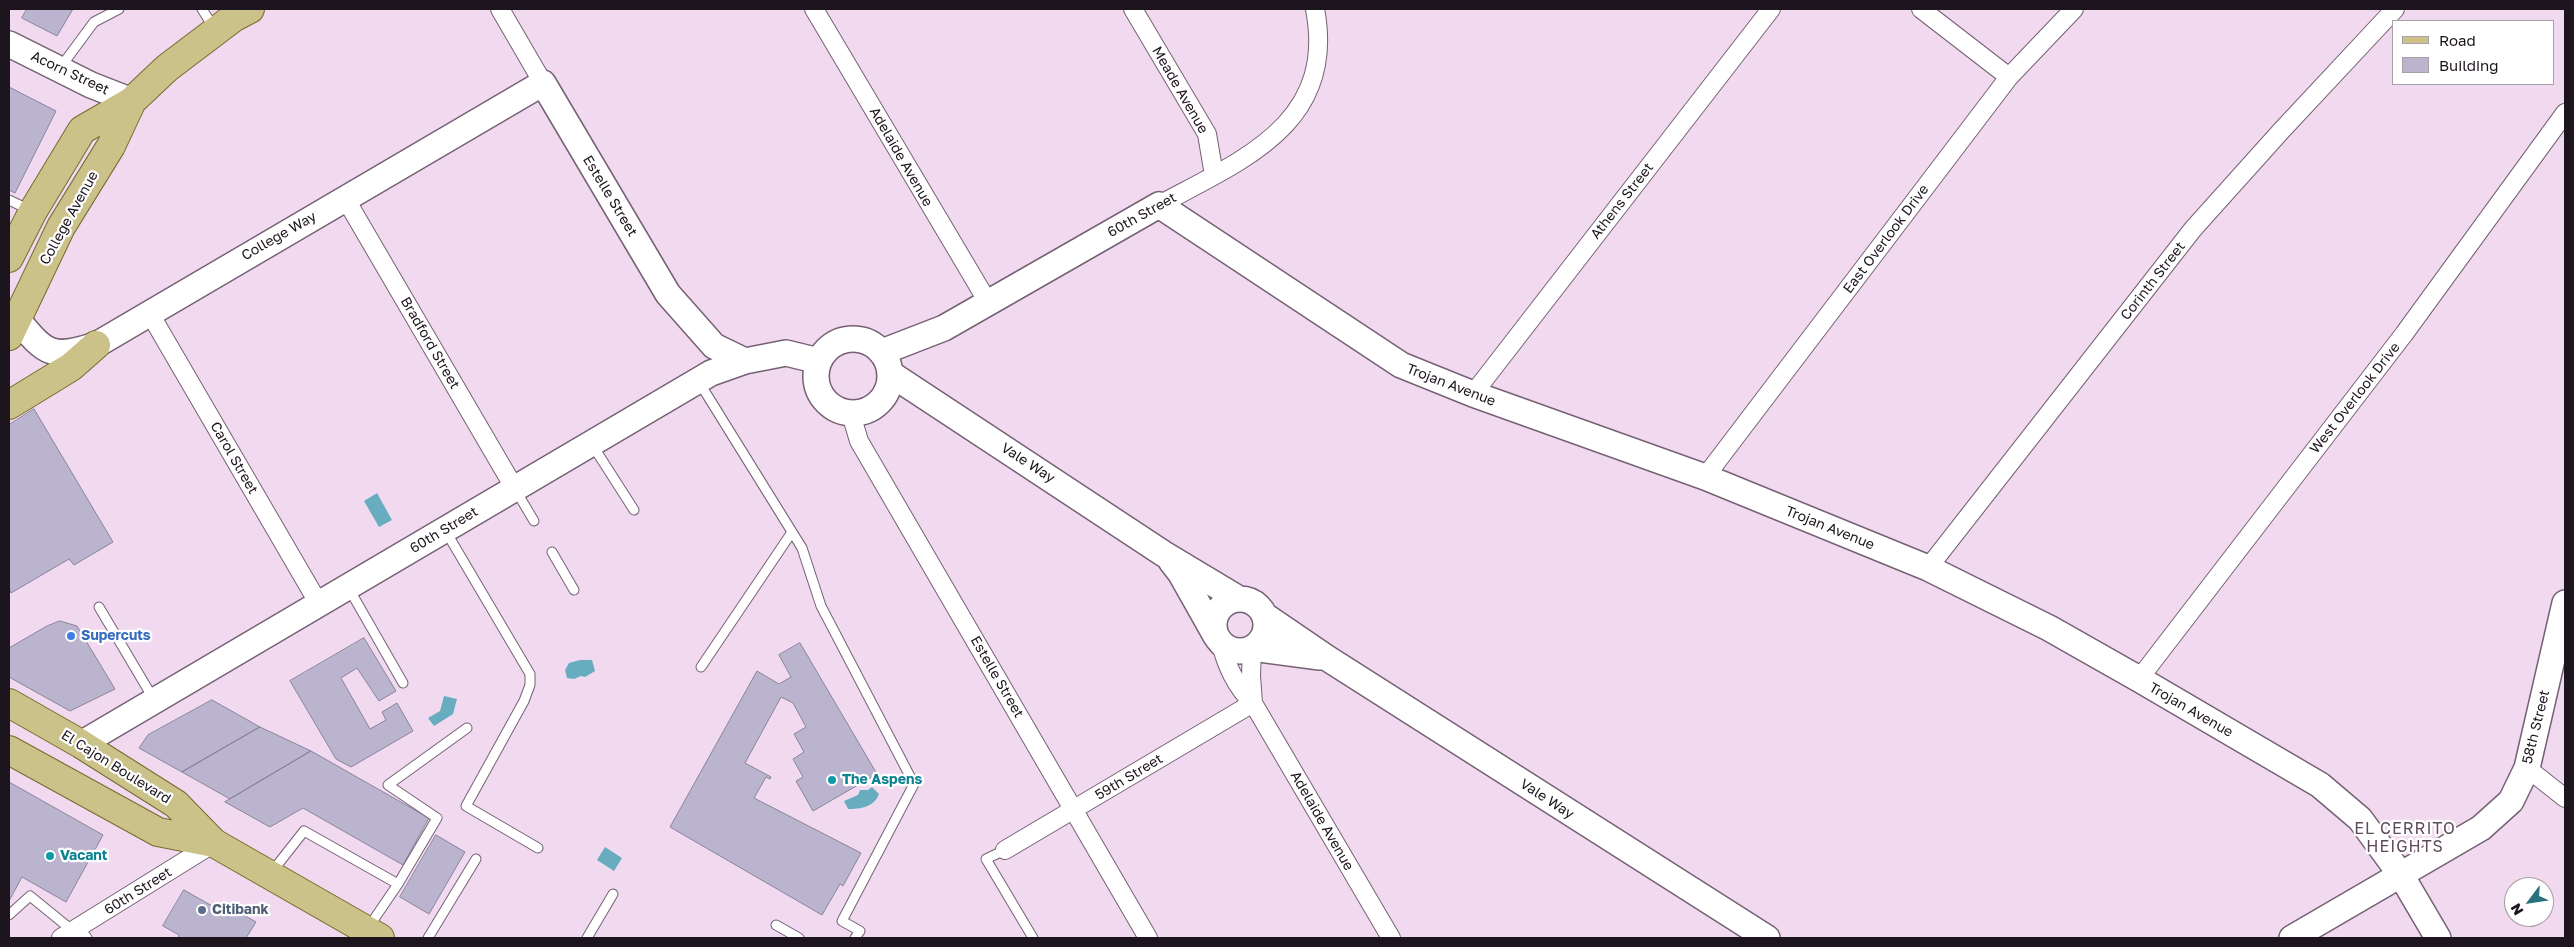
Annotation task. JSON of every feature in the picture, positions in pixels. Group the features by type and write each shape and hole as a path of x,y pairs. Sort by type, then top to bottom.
{"main road":[{"name":"College Avenue","path":"9,258 21,205 82,130 132,101 167,68 209,20 250,9"},
{"name":"College Avenue","path":"13,328 61,227 111,146 132,101"},
{"path":"9,405 71,367 96,345"},
{"name":"El Cajon Boulevard","path":"9,704 81,744 176,804 214,843 373,934"},
{"name":"El Cajon Boulevard","path":"9,750 158,832 214,843"}],"street":[{"name":"Estelle Street","path":"500,9 668,294 714,346 745,361"},
{"name":"Adelaide Avenue","path":"814,9 989,304"},
{"name":"Meade Avenue","path":"1133,9 1207,134 1214,175"},
{"name":"60th Street","path":"887,363 927,336 989,304 1268,142 1292,118 1303,102 1316,66 1318,28 1315,9"},
{"name":"Athens Street","path":"1473,394 1772,9"},
{"path":"1921,9 2009,77"},
{"name":"East Overlook Drive","path":"1705,477 2009,77 2074,9"},
{"name":"Corinth Street","path":"1928,568 2193,230 2281,130 2396,9"},
{"name":"Acorn Street","path":"9,44 91,85 132,101"},
{"name":"College Way","path":"13,328 44,348 67,354 96,345 149,312 543,82"},
{"name":"West Overlook Drive","path":"2139,678 2404,334 2565,113"},
{"name":"Bradford Street","path":"345,198 515,489"},
{"name":"Trojan Avenue","path":"1159,205 1400,365 1473,394 1705,477 1928,568 2049,628 2139,678 2320,785 2360,820 2401,876 2438,938"},
{"name":"Carol Street","path":"149,312 319,604"},
{"path":"848,339 867,341 887,363 886,394 872,409 851,414 834,408 821,396 816,379 819,361 830,346 848,339"},
{"name":"60th Street","path":"81,744 710,373 745,361 786,353 819,361"},
{"name":"Vale Way","path":"887,363 1164,554 1239,599 1254,603 1264,615 1327,658 1764,937"},
{"name":"Estelle Street","path":"851,414 859,441 1148,938"},
{"name":"Vale Way","path":"1164,554 1181,574 1219,639 1236,650 1252,648 1327,658"},
{"path":"1219,639 1214,627 1218,611 1230,600 1239,599"},
{"name":"58th Street","path":"2292,938 2481,828 2511,801 2527,768 2565,604"},
{"path":"1252,648 1258,644 1266,630 1264,615"},
{"name":"Adelaide Avenue","path":"1219,639 1224,658 1245,696 1253,703 1391,938"},
{"name":"Adelaide Avenue","path":"1252,648 1251,676 1253,703"},
{"name":"59th Street","path":"1005,850 1253,703"},
{"path":"2527,768 2565,798"},
{"name":"60th Street","path":"75,934 214,843"}],"lane":[{"path":"60,68 94,22 118,9"},
{"path":"698,380 802,548 821,606 914,784 842,921 860,931 855,938"},
{"path":"592,443 634,510"},
{"path":"515,489 534,521"},
{"path":"445,530 530,674 530,685 524,701 466,806 538,848"},
{"path":"701,667 792,532"},
{"path":"552,552 574,590"},
{"path":"348,587 403,683"},
{"path":"99,607 155,701"},
{"path":"373,934 398,884 437,818 388,785 467,728"},
{"path":"270,875 304,831 398,884"},
{"path":"1005,850 986,859 1033,938"},
{"path":"428,938 476,859"},
{"path":"587,938 613,894"},
{"path":"9,915 30,896 75,934"},
{"path":"776,925 799,938"}],"water":[{"path":"377,493 392,520 379,527 364,501"},
{"path":"580,660 592,660 595,671 585,677 567,678 565,670 569,663"},
{"path":"444,696 457,699 453,714 434,726 428,718 440,711"},
{"path":"872,787 879,794 874,802 862,808 848,809 844,801 858,795 860,790 868,790"},
{"path":"605,847 622,858 614,871 597,860"}],"building":[{"path":"27,9 73,9 57,36 22,18"},
{"path":"9,87 56,111 15,193 9,190"},
{"path":"34,409 113,542 74,565 69,559 11,593 9,588 9,425"},
{"path":"60,621 77,626 115,689 70,711 9,677 9,648 47,626"},
{"path":"364,638 396,691 379,701 357,668 341,678 370,729 386,720 382,712 397,703 413,731 351,767 336,759 290,681"},
{"name":"The Aspens","path":"800,643 877,774 813,811 796,781 803,777 793,759 804,752 794,734 806,727 793,703 781,697 745,763 771,777 770,779 766,777 754,798 861,853 843,886 840,884 822,915 670,827 757,671 779,684 791,677 779,655"},
{"path":"212,700 260,727 182,772 139,748 148,735"},
{"path":"260,727 311,751 230,799 182,772"},
{"path":"311,751 429,818 403,865 303,808 270,827 225,802"},
{"name":"Vacant","path":"9,782 103,835 66,902 22,877 9,901"},
{"path":"436,835 465,852 429,914 400,897"},
{"path":"184,890 214,907 224,904 256,922 246,938 178,938 179,935 163,926"}],"place":[{"name":"Supercuts","path":"71,636"},
{"name":"The Aspens","path":"832,780"},
{"name":"Vacant","path":"50,856"},
{"name":"Citibank","path":"202,910"}],"district":[{"name":"EL CERRITO HEIGHTS","path":"2405,838"}]}
